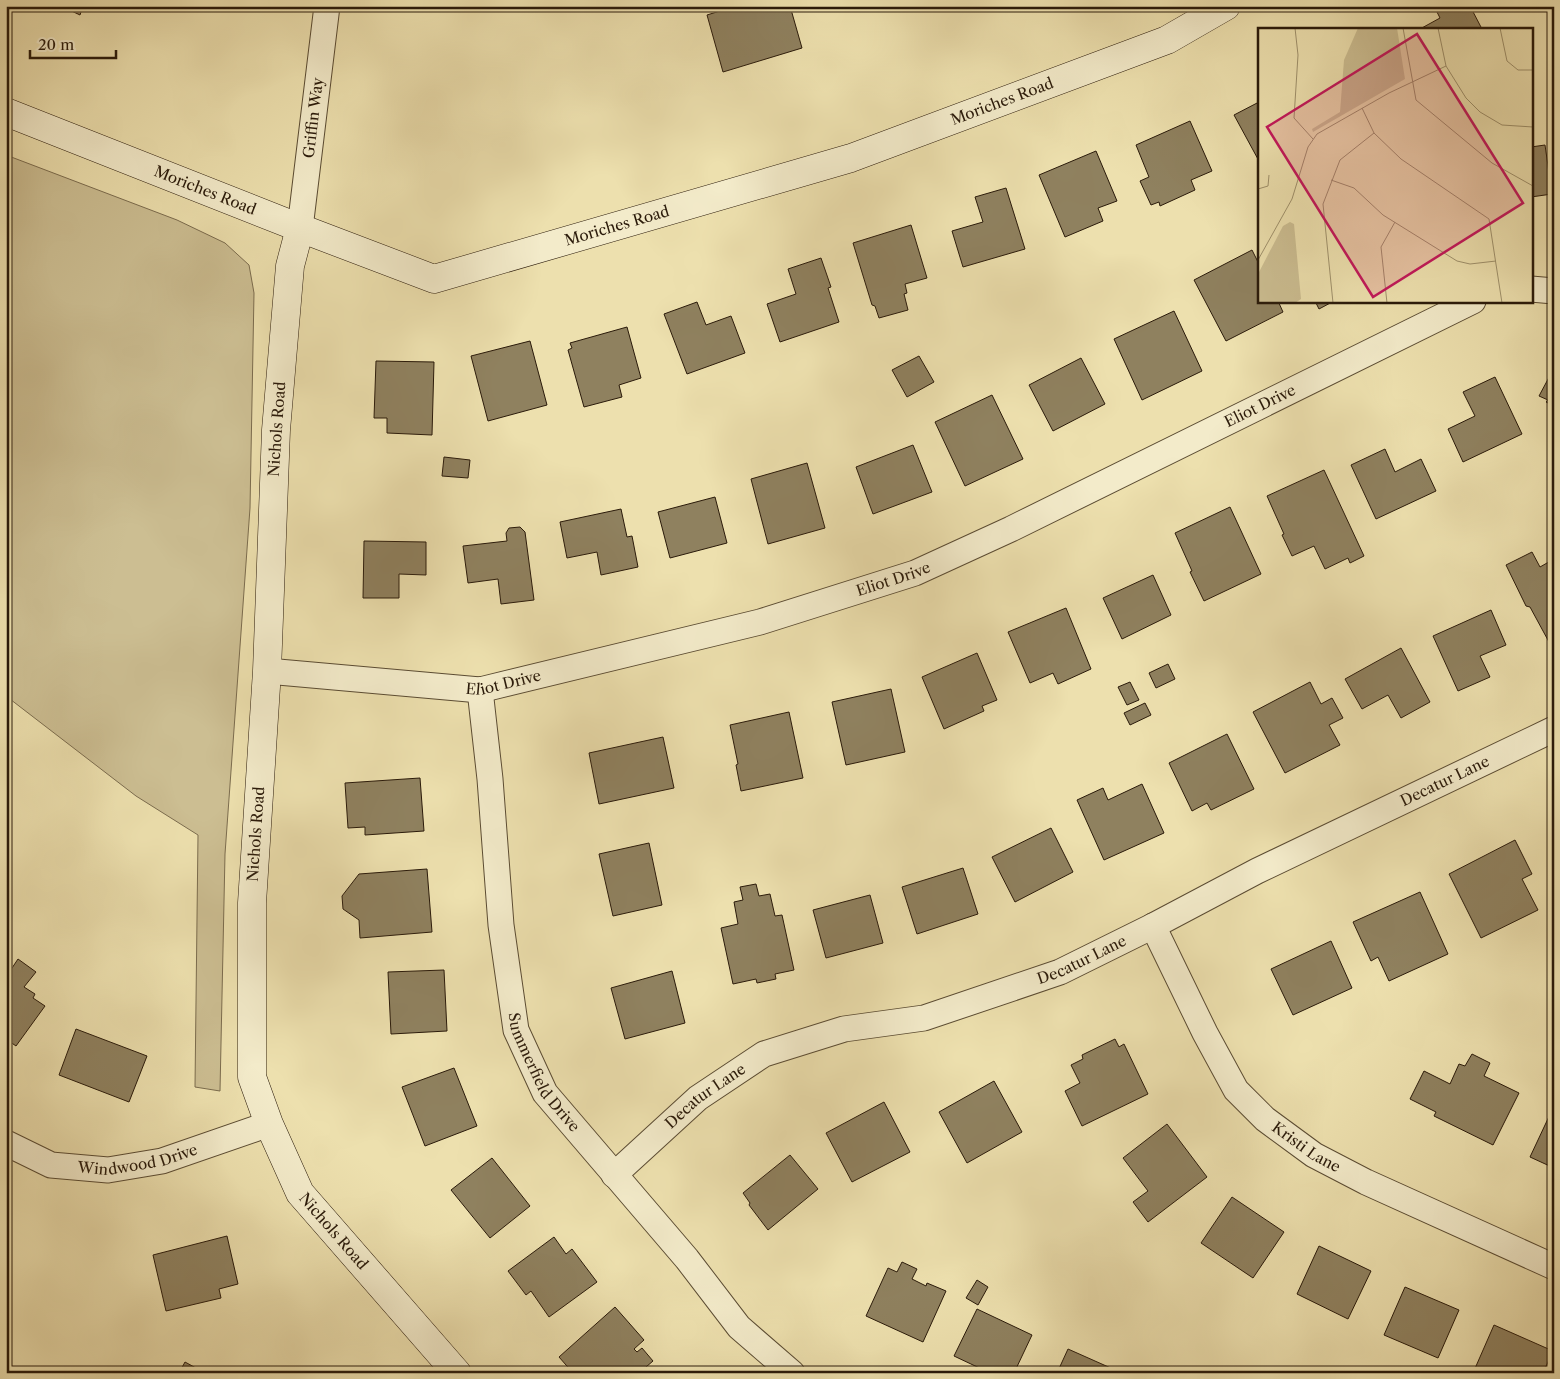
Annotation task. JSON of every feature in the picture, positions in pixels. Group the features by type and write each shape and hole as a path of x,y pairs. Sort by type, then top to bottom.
{"street":[{"name":"Griffin Way","path":"300,228 327,6"},
{"name":"Moriches Road","path":"6,112 300,228 434,278 851,158 1167,40 1226,6"},
{"name":"Nichols Road","path":"300,228 290,266 276,430 267,671 252,903 252,1077 269,1124 300,1193 457,1373"},
{"path":"1532,289 1554,291"},
{"name":"Eliot Drive","path":"267,671 480,690 760,622 915,573 1011,529 1471,302"},
{"name":"Summerfield Drive","path":"480,690 490,779 501,924 516,1030 545,1093 687,1260 738,1327 792,1373"},
{"name":"Decatur Lane","path":"614,1175 698,1098 764,1054 844,1029 924,1018 1060,972 1257,871 1554,729"},
{"name":"Kristi Lane","path":"1153,926 1205,1033 1236,1090 1264,1119 1314,1155 1366,1182 1554,1267"},
{"name":"Windwood Drive","path":"6,1144 51,1165 108,1170 162,1161 269,1124"}],"shaded area":[{"path":"6,155 177,220 225,243 249,265 254,293 250,508 225,854 220,1091 195,1087 198,835 136,796 6,696"}],"building":[{"path":"61,6 83,6 80,15"},
{"path":"736,6 790,6 802,48 723,72 707,15"},
{"path":"1434,6 1470,6 1481,28 1422,28 1440,18"},
{"path":"1258,103 1258,159 1234,115"},
{"path":"1190,121 1212,171 1191,180 1195,190 1160,206 1159,202 1151,205 1140,181 1149,177 1136,145"},
{"path":"1545,145 1552,194 1532,197 1532,147"},
{"path":"1096,151 1117,201 1098,208 1103,221 1065,237 1039,175"},
{"path":"1006,188 1025,249 963,267 952,231 983,222 975,197"},
{"path":"911,225 927,278 905,284 907,293 904,294 908,310 879,318 875,306 872,305 853,243"},
{"path":"1252,250 1258,262 1258,302 1278,302 1283,312 1226,341 1194,280"},
{"path":"821,258 831,287 828,288 839,322 780,342 767,304 796,294 788,269"},
{"path":"697,302 706,325 731,316 745,353 687,374 664,314"},
{"path":"1316,302 1332,302 1319,309"},
{"path":"1174,311 1202,371 1142,400 1114,339"},
{"path":"627,327 641,378 619,385 622,397 584,407 568,350 572,348 570,343"},
{"path":"530,341 547,405 488,421 471,356"},
{"path":"919,356 934,382 907,397 892,370"},
{"path":"1081,358 1105,404 1053,431 1029,385"},
{"path":"376,361 434,362 432,435 387,433 387,418 374,418"},
{"path":"1554,368 1554,406 1546,402 1548,400 1539,396"},
{"path":"1495,377 1522,434 1463,462 1448,429 1475,416 1463,392"},
{"path":"992,395 1023,459 965,486 935,422"},
{"path":"913,445 932,492 873,514 856,467"},
{"path":"1385,449 1395,472 1421,459 1436,491 1376,519 1351,465"},
{"path":"444,457 470,460 468,478 442,476"},
{"path":"807,463 825,528 768,544 751,479"},
{"path":"1324,470 1364,556 1350,563 1348,558 1325,569 1314,546 1292,556 1267,496"},
{"path":"715,497 727,543 670,558 658,512"},
{"path":"1230,507 1261,574 1204,601 1190,572 1192,571 1175,533"},
{"path":"621,509 627,537 632,536 638,567 601,575 597,552 567,558 560,522"},
{"path":"520,527 525,532 534,600 501,604 498,579 468,583 463,546 507,541 506,533 509,528"},
{"path":"364,541 426,542 426,575 399,574 399,598 363,598"},
{"path":"1532,552 1540,567 1554,559 1554,639 1549,642 1530,607 1526,606 1506,565"},
{"path":"1153,575 1171,615 1122,639 1103,598"},
{"path":"1066,608 1091,669 1058,684 1053,673 1030,683 1008,632"},
{"path":"1491,610 1506,645 1480,656 1490,677 1458,691 1433,636"},
{"path":"1401,648 1430,702 1401,718 1388,695 1362,709 1345,679"},
{"path":"977,653 997,700 982,706 984,711 944,729 922,677"},
{"path":"1168,664 1175,679 1156,688 1149,673"},
{"path":"1130,682 1139,700 1127,705 1118,687"},
{"path":"1310,682 1321,704 1332,698 1343,718 1329,725 1340,745 1285,773 1253,712"},
{"path":"891,689 905,752 846,765 832,702"},
{"path":"1145,703 1151,715 1130,725 1124,713"},
{"path":"789,712 803,778 741,791 730,725"},
{"path":"1227,734 1254,789 1211,810 1207,803 1192,811 1169,763"},
{"path":"663,737 674,788 599,804 589,753"},
{"path":"420,778 424,831 365,835 365,827 348,828 345,783"},
{"path":"1142,784 1164,833 1104,860 1077,800 1103,788 1108,800"},
{"path":"1051,828 1073,872 1015,902 992,857"},
{"path":"1515,840 1532,874 1522,879 1538,910 1481,938 1449,874"},
{"path":"649,843 662,905 613,916 599,854"},
{"path":"963,868 978,914 917,934 902,887"},
{"path":"427,869 432,932 360,938 359,920 343,909 342,896 359,874"},
{"path":"756,884 759,896 770,894 775,916 782,915 794,970 775,974 776,979 757,983 756,979 733,984 721,928 738,924 734,902 743,900 740,887"},
{"path":"1420,892 1448,954 1389,981 1378,957 1371,961 1353,922"},
{"path":"870,895 883,943 826,958 813,910"},
{"path":"1331,941 1352,988 1293,1015 1271,969"},
{"path":"18,959 36,972 24,987 35,994 33,998 45,1006 16,1046 6,1039 6,968 10,971"},
{"path":"444,970 447,1031 391,1034 388,972"},
{"path":"672,971 685,1023 625,1039 611,988"},
{"path":"76,1029 147,1056 129,1102 59,1075"},
{"path":"1115,1039 1119,1047 1124,1044 1148,1094 1082,1126 1065,1091 1080,1083 1071,1065 1083,1059 1082,1055"},
{"path":"1472,1054 1490,1063 1484,1076 1519,1093 1493,1145 1434,1116 1436,1112 1410,1099 1424,1071 1450,1084 1459,1064 1465,1066"},
{"path":"454,1068 477,1126 425,1146 402,1087"},
{"path":"994,1081 1022,1132 967,1163 939,1112"},
{"path":"884,1102 910,1152 852,1182 826,1133"},
{"path":"1554,1108 1554,1168 1530,1157"},
{"path":"1167,1124 1207,1177 1148,1222 1133,1202 1148,1191 1123,1158"},
{"path":"790,1155 818,1189 768,1230 749,1205 750,1203 743,1193"},
{"path":"492,1158 530,1206 490,1238 451,1190"},
{"path":"1232,1197 1284,1232 1253,1278 1201,1243"},
{"path":"227,1236 238,1284 219,1289 221,1298 166,1311 153,1255"},
{"path":"554,1237 566,1254 572,1249 597,1282 549,1317 531,1291 526,1295 508,1271"},
{"path":"1319,1246 1371,1271 1348,1319 1297,1294"},
{"path":"902,1262 917,1269 912,1279 926,1286 927,1283 946,1291 923,1342 866,1316 888,1268 897,1272"},
{"path":"977,1280 988,1287 978,1305 966,1298"},
{"path":"1405,1287 1459,1310 1438,1358 1384,1335"},
{"path":"615,1307 644,1340 634,1349 637,1352 642,1348 653,1361 639,1373 589,1373 584,1367 578,1373 573,1373 559,1357"},
{"path":"977,1309 1032,1335 1014,1373 990,1373 954,1356"},
{"path":"1494,1325 1553,1351 1543,1373 1473,1373"},
{"path":"1068,1349 1122,1373 1057,1373"},
{"path":"185,1362 205,1373 179,1373"}]}
